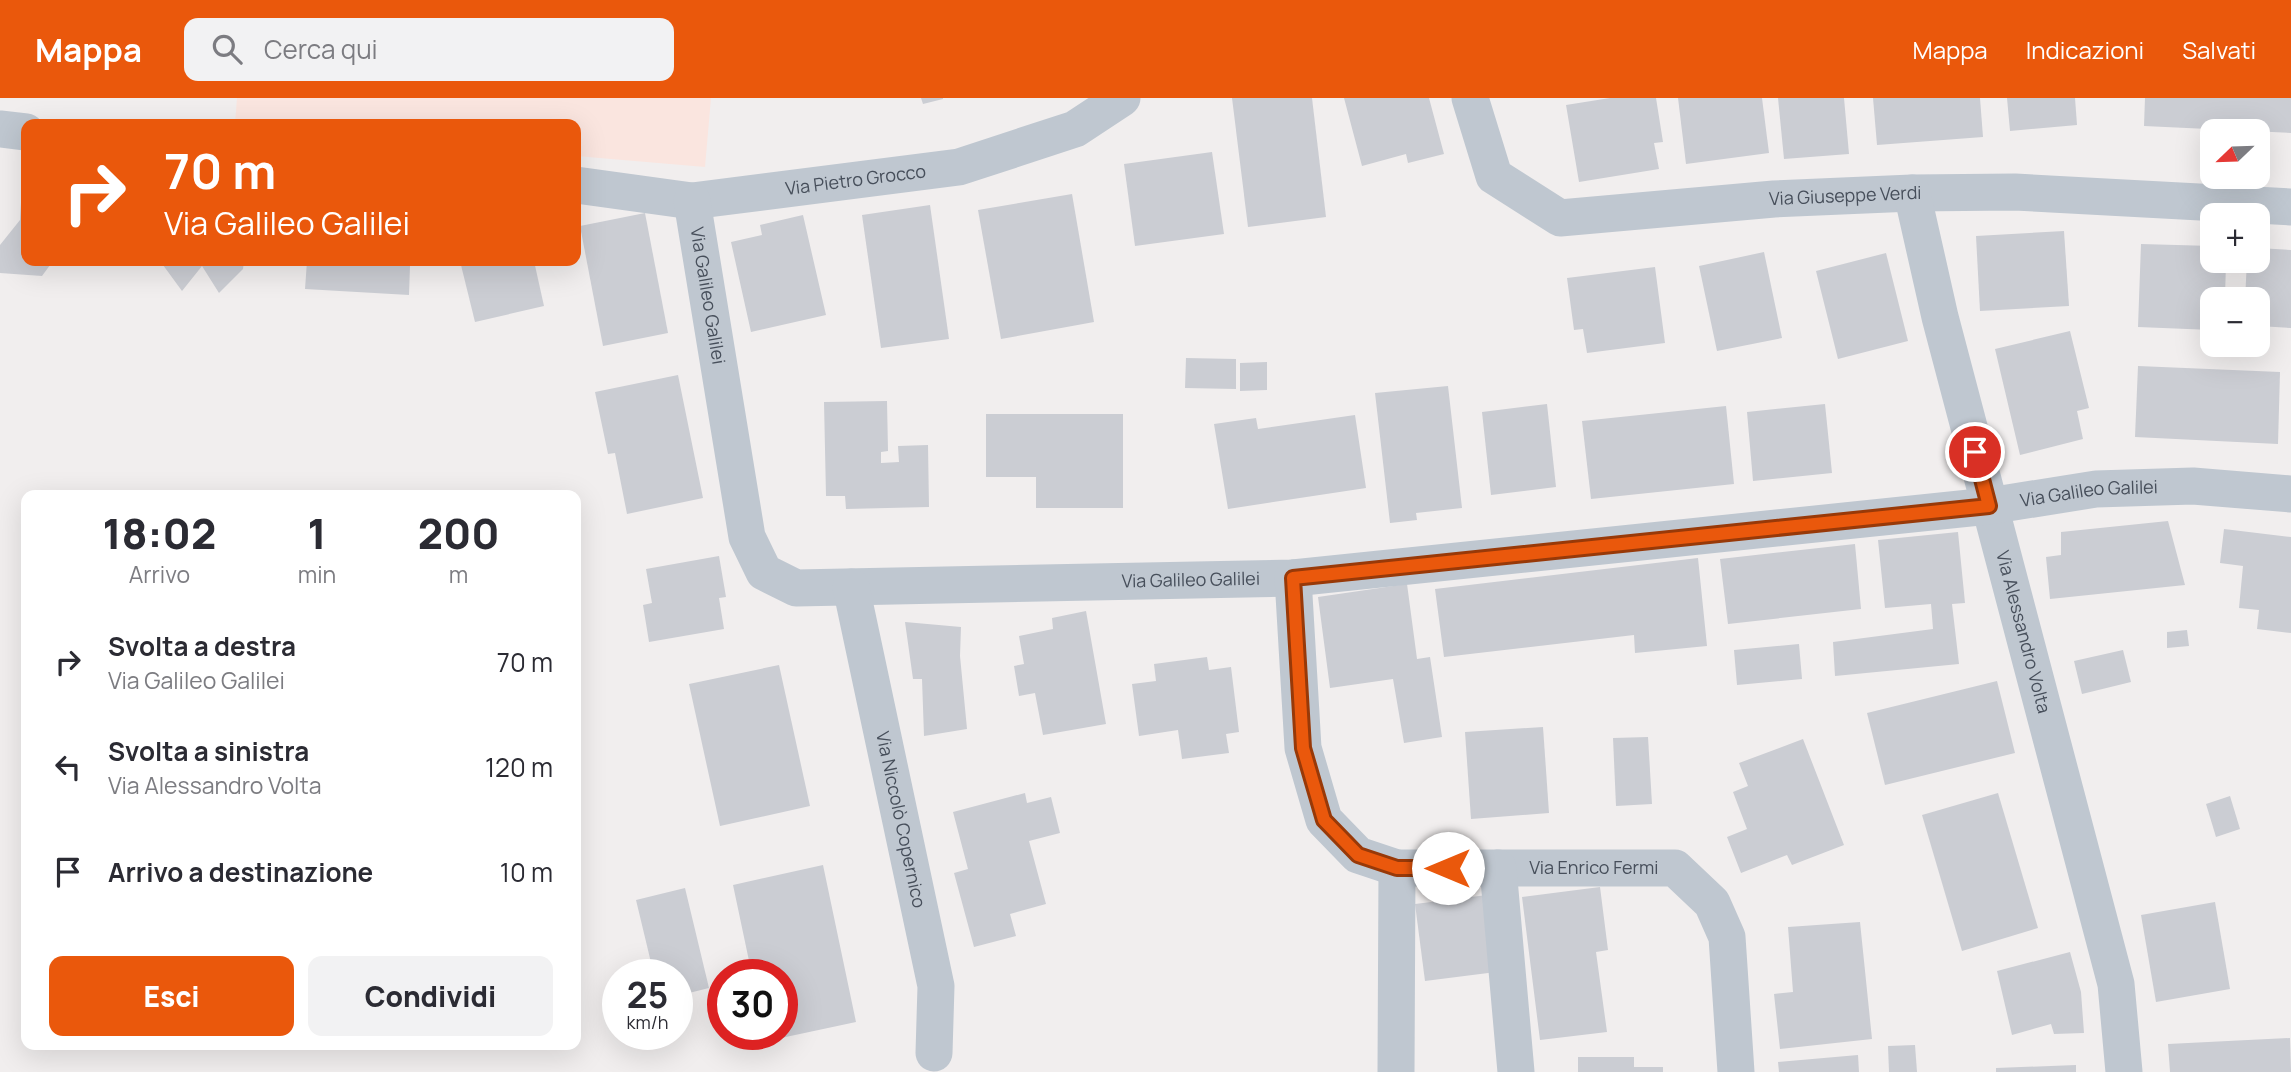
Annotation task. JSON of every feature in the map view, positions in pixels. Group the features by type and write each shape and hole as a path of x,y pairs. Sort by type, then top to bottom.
{"street":[{"name":"Via Pietro Grocco","path":"581,186 692,201 959,167 1075,129 1122,98"},
{"name":"Via Giuseppe Verdi","path":"1470,98 1494,176 1560,218 1774,199 1912,193 2015,192 2291,207"},
{"path":"0,129 21,131"},
{"name":"Via Alessandro Volta","path":"1912,193 1940,317 2116,984 2124,1072"},
{"name":"Via Galileo Galilei","path":"692,201 747,537 764,572 796,588 1293,578 1989,506 2096,489 2193,486 2291,494"},
{"name":"Via Enrico Fermi","path":"1293,578 1303,748 1324,820 1358,855 1397,868 1675,868 1712,903 1727,937 1736,1072"},
{"name":"Via Niccolò Copernico","path":"851,587 936,986 934,1053"},
{"path":"1396,1072 1397,868"},
{"path":"1498,868 1517,1072"}],"shaded area":[{"path":"237,98 711,98 705,167 581,156 581,119 235,119"}],"building":[{"path":"921,98 943,98 943,99 923,104"},
{"path":"1232,98 1312,98 1326,217 1248,227"},
{"path":"1344,98 1429,98 1444,154 1408,163 1406,154 1362,166"},
{"path":"1610,98 1656,98 1663,142 1654,143 1659,169 1579,182 1566,105"},
{"path":"1678,98 1762,98 1769,153 1686,164"},
{"path":"1778,98 1844,98 1849,154 1784,159"},
{"path":"1873,98 1980,98 1983,137 1877,145"},
{"path":"2007,98 2075,98 2077,125 2010,131"},
{"path":"2145,98 2291,98 2291,133 2270,132 2270,119 2200,119 2200,129 2144,126"},
{"path":"1212,152 1224,234 1135,246 1124,164"},
{"path":"1072,194 1094,322 1001,339 978,210"},
{"path":"21,202 21,266 49,266 42,276 0,273 0,245 20,220"},
{"path":"930,205 949,339 881,348 862,215"},
{"path":"645,213 668,333 603,346 581,226"},
{"path":"803,215 826,315 751,332 731,242 762,235 760,225"},
{"path":"2064,231 2069,306 1980,311 1976,236"},
{"path":"2141,244 2200,246 2200,273 2226,273 2225,287 2200,287 2200,330 2138,327"},
{"path":"2270,249 2291,250 2291,328 2270,327 2270,287 2246,287 2246,273 2270,273"},
{"path":"1764,252 1782,338 1717,351 1699,266"},
{"path":"1886,253 1908,341 1838,359 1816,271"},
{"path":"164,266 202,266 182,291"},
{"path":"202,266 243,266 243,269 219,293"},
{"path":"307,266 410,266 409,295 305,289"},
{"path":"461,266 535,266 544,306 475,322"},
{"path":"1655,267 1665,343 1587,353 1583,329 1574,330 1567,278"},
{"path":"2070,331 2089,408 2077,411 2083,439 2020,455 1995,349"},
{"path":"1186,358 1236,359 1236,389 1185,388"},
{"path":"1267,362 1267,390 1240,391 1240,363"},
{"path":"2138,366 2280,372 2278,444 2135,437"},
{"path":"678,375 703,498 627,514 615,453 608,454 595,392"},
{"path":"1448,386 1462,508 1416,513 1417,520 1390,523 1375,393"},
{"path":"887,401 888,451 881,452 881,463 899,462 898,446 928,445 929,507 846,509 845,496 826,496 824,402"},
{"path":"1547,404 1556,487 1491,495 1482,412"},
{"path":"1825,404 1832,473 1753,481 1747,412"},
{"path":"1726,406 1734,484 1591,499 1582,421"},
{"path":"986,414 1123,414 1123,508 1036,508 1036,477 986,477"},
{"path":"1355,415 1366,488 1228,509 1214,424 1256,418 1258,429"},
{"path":"2168,521 2185,585 2050,599 2046,557 2061,555 2061,532"},
{"path":"2224,529 2291,537 2291,633 2257,629 2259,610 2239,608 2243,566 2220,563"},
{"path":"1958,532 1965,603 1952,604 1959,664 1835,676 1833,642 1933,629 1931,604 1885,608 1878,540"},
{"path":"1855,544 1861,609 1728,624 1720,559"},
{"path":"719,556 726,597 719,598 724,629 649,642 643,605 652,603 646,569"},
{"path":"1698,558 1707,646 1635,653 1634,635 1444,657 1435,589"},
{"path":"1407,584 1417,659 1430,657 1442,737 1404,743 1393,679 1330,688 1318,597"},
{"path":"1086,611 1106,724 1043,735 1035,693 1019,696 1014,666 1024,664 1019,636 1053,629 1052,618"},
{"path":"905,622 961,627 960,656 967,729 924,736 922,679 913,679"},
{"path":"2187,630 2189,646 2167,648 2167,632"},
{"path":"1799,644 1802,679 1737,685 1734,650"},
{"path":"2123,650 2131,682 2082,694 2074,661"},
{"path":"1207,657 1209,670 1231,667 1239,732 1226,734 1229,753 1182,759 1178,730 1139,736 1132,684 1156,681 1154,664"},
{"path":"779,665 810,806 720,826 689,684"},
{"path":"1997,681 2015,753 1885,785 1867,713"},
{"path":"1543,727 1549,813 1471,819 1465,732"},
{"path":"1648,737 1652,804 1616,806 1613,738"},
{"path":"1803,739 1844,845 1792,865 1787,855 1741,873 1727,837 1747,829 1733,792 1748,786 1739,763"},
{"path":"1025,793 1027,803 1051,797 1060,833 1029,841 1046,904 1010,914 1016,936 974,947 954,873 968,869 953,812"},
{"path":"1998,793 2038,928 1962,951 1922,815"},
{"path":"2230,796 2240,829 2216,837 2206,804"},
{"path":"823,865 856,1022 798,1034 798,959 749,959 733,885"},
{"path":"1600,887 1608,950 1596,952 1607,1032 1540,1040 1522,897"},
{"path":"685,888 707,988 693,992 693,959 650,959 636,900"},
{"path":"1487,895 1496,972 1425,981 1415,904"},
{"path":"2215,902 2230,989 2156,1002 2141,915"},
{"path":"1860,922 1872,1039 1780,1049 1774,994 1793,992 1788,927"},
{"path":"2070,952 2081,992 2084,1033 2054,1034 2051,1024 2012,1035 1997,971"},
{"path":"2290,1038 2291,1072 2170,1072 2168,1044"},
{"path":"1915,1045 1917,1072 1889,1072 1888,1046"},
{"path":"1858,1055 1859,1072 1779,1072 1778,1062"},
{"path":"1578,1057 1634,1057 1634,1067 1663,1067 1663,1072 1578,1072"},
{"path":"2076,1065 2076,1072 1996,1072 1996,1068"}],"route":[{"path":"1448,868 1397,868 1358,855 1324,820 1303,748 1293,578 1989,506 1975,452"}]}
